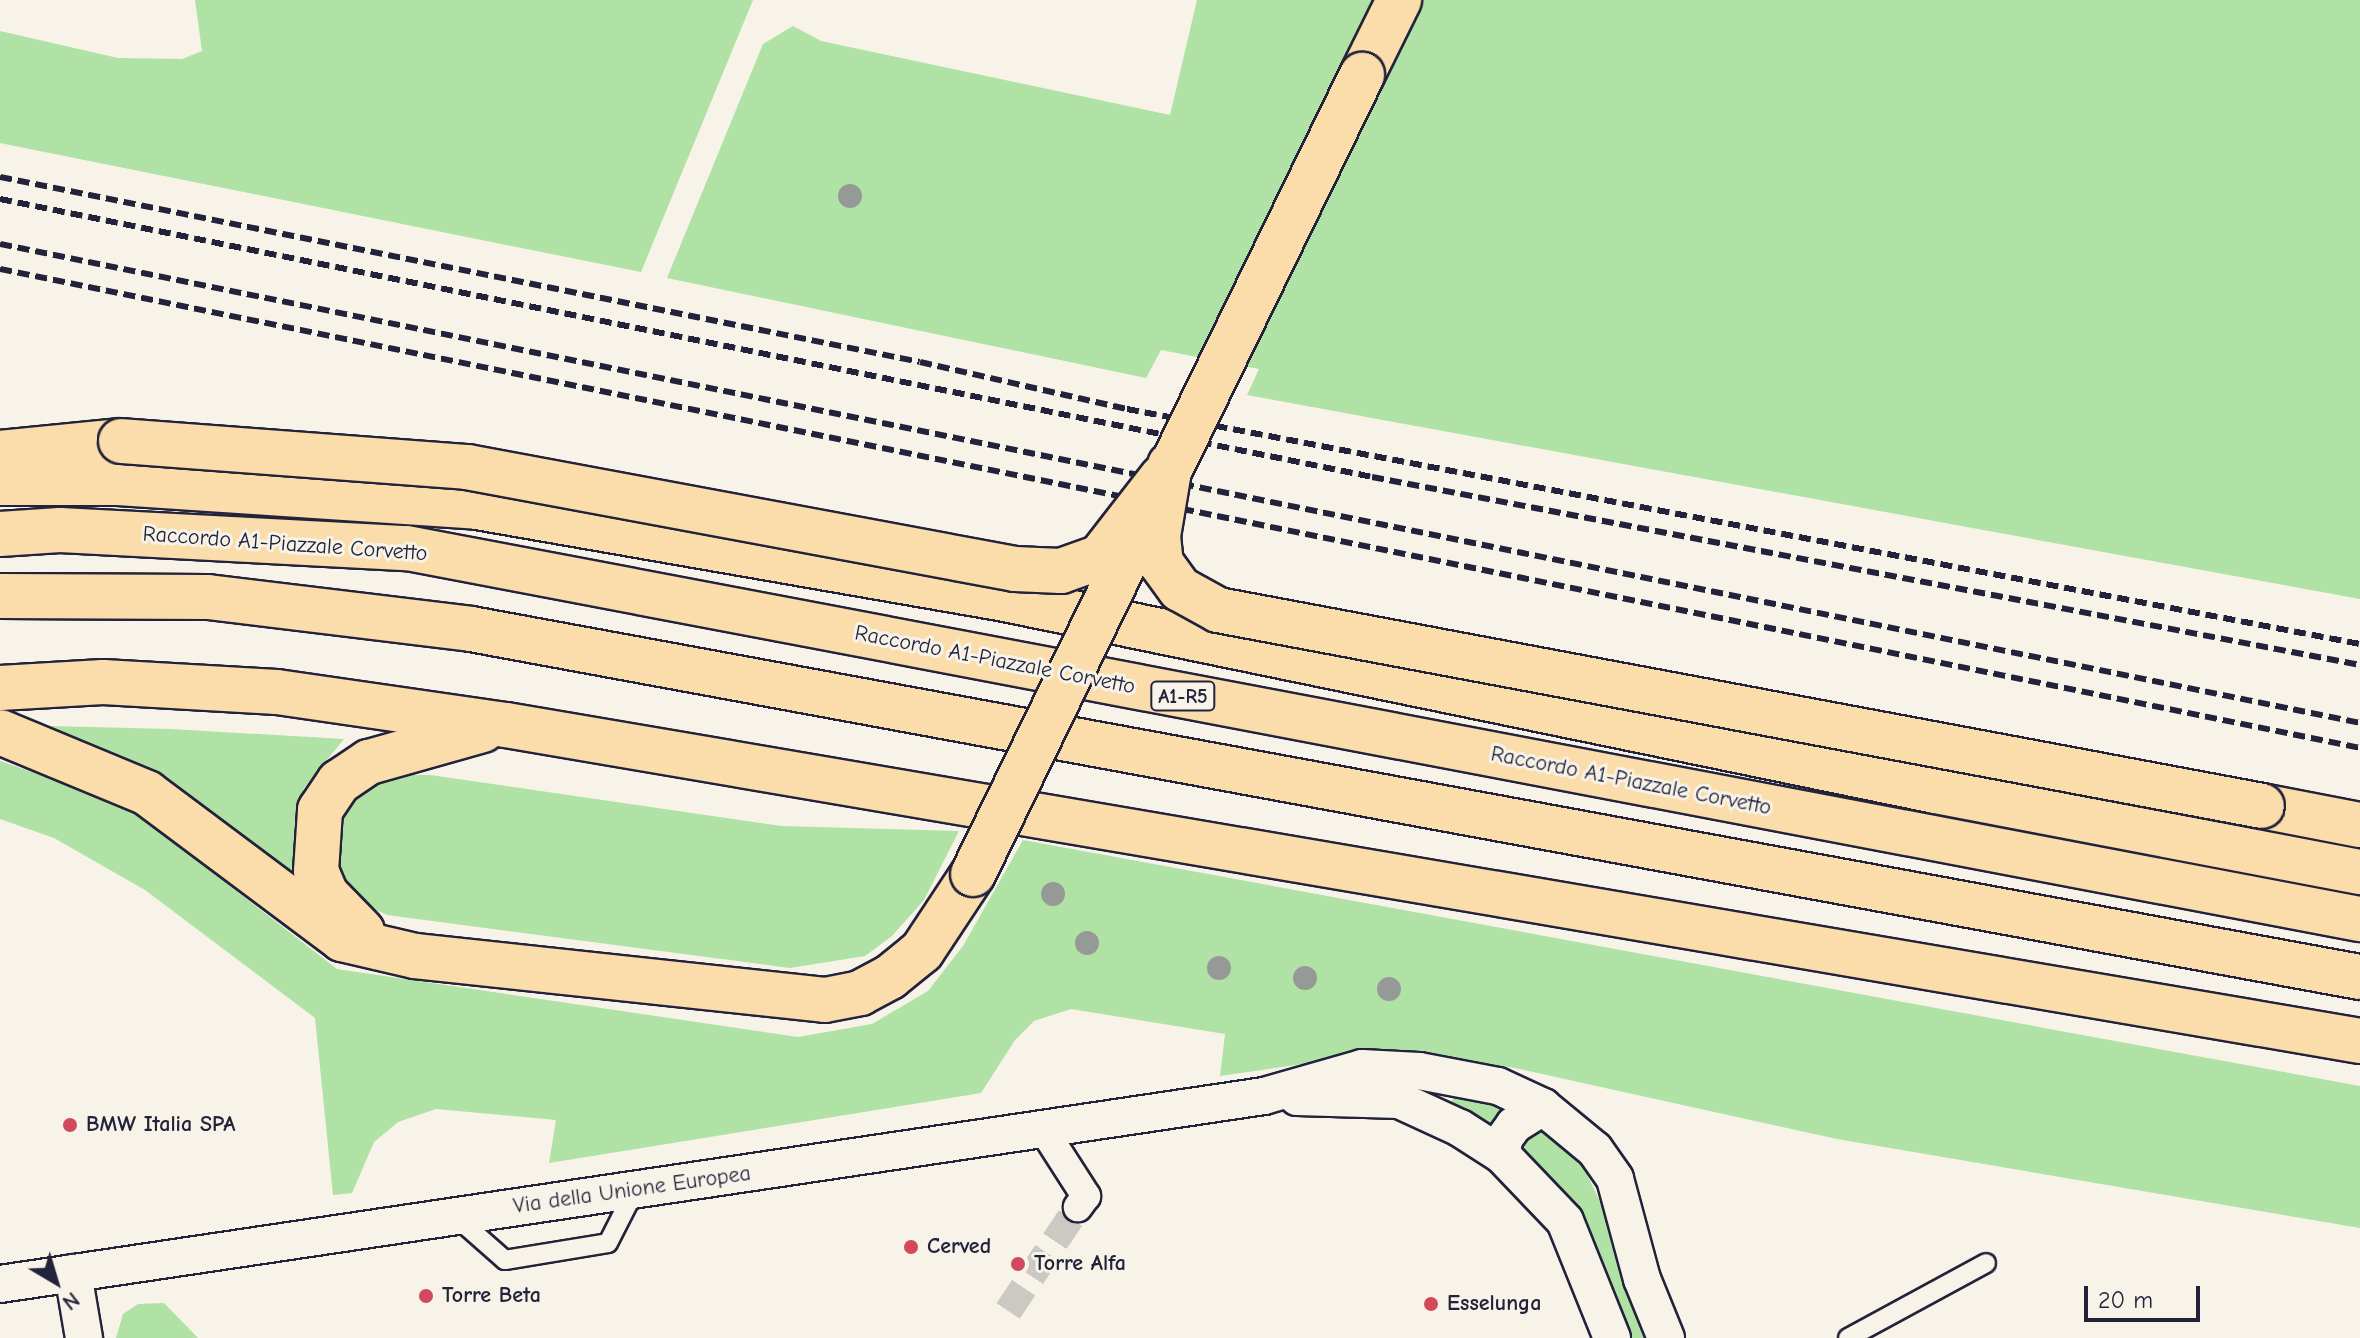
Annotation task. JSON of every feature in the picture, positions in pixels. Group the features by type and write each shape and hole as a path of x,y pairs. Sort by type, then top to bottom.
{"highway":[{"path":"0,732 147,793 342,939 360,946 375,944 415,956 825,1000 870,988 922,951 973,874 1399,0"},
{"path":"0,453 121,441 467,467 1015,569 1061,571 1100,557 1116,542 1170,465"},
{"path":"1170,465 1158,536 1161,563 1180,589 1218,610 2360,825"},
{"path":"0,483 118,483 477,507 1005,599 1935,791 2360,872"},
{"name":"Raccordo A1-Piazzale Corvetto","path":"0,534 60,530 407,548 2360,919"},
{"path":"0,596 208,597 471,629 2360,977"},
{"path":"0,688 103,682 277,692 506,725 2360,1041"},
{"path":"375,944 326,894 316,871 320,810 339,782 369,762 506,725"}],"street":[{"name":"Via della Unione Europea","path":"0,1284 1264,1096 1362,1068 1472,1078 1543,1107 1595,1150 1615,1179 1642,1279 1666,1338"},
{"name":"Via della Unione Europea","path":"1264,1096 1399,1100 1460,1128 1502,1155 1565,1221 1612,1338"},
{"path":"1502,1155 1504,1139 1514,1125 1543,1107"},
{"path":"1043,1129 1086,1196 1078,1207"},
{"path":"73,1273 84,1338"}],"lane":[{"path":"455,1216 505,1260 608,1243 635,1190"},
{"path":"1848,1338 1986,1263"}],"green space":[{"path":"195,0 753,0 641,272 0,143 0,31 118,58 182,59 202,51"},
{"path":"1197,0 2360,0 2360,599 1247,395 1259,369 1161,350 1146,378 667,278 763,44 793,26 821,41 1170,115"},
{"path":"10,725 170,729 344,739 304,788 294,826 295,877"},
{"path":"0,761 82,789 141,817 337,969 798,1037 872,1024 928,991 963,946 1023,840 2360,1086 2360,1228 1837,1139 1510,1067 1350,1057 1220,1076 1225,1034 1071,1009 1034,1021 1015,1040 981,1093 549,1163 556,1120 436,1109 398,1122 374,1142 352,1193 333,1195 315,1018 145,890 54,838 0,819"},
{"path":"395,775 430,775 781,826 959,831 924,900 892,936 865,956 790,968 387,915 354,899 339,877 331,848 339,812 373,782"},
{"path":"1454,1097 1497,1104 1516,1113 1495,1133 1444,1112"},
{"path":"1541,1127 1565,1135 1581,1162 1601,1204 1644,1338 1627,1338 1523,1153 1524,1132"},
{"path":"164,1303 198,1338 116,1338 123,1314 138,1304"}],"tunnel":[{"path":"1008,1311 1078,1207"}],"railway":[{"path":"0,177 920,362 1127,409 2360,644"},
{"path":"0,199 1372,477 2360,665"},
{"path":"0,244 2360,723"},
{"path":"0,269 2360,748"}],"place":[{"name":"BMW Italia SPA","path":"70,1125"},
{"name":"Cerved","path":"911,1247"},
{"name":"Torre Alfa","path":"1018,1264"},
{"name":"Torre Beta","path":"426,1296"},
{"name":"Esselunga","path":"1431,1304"}]}
